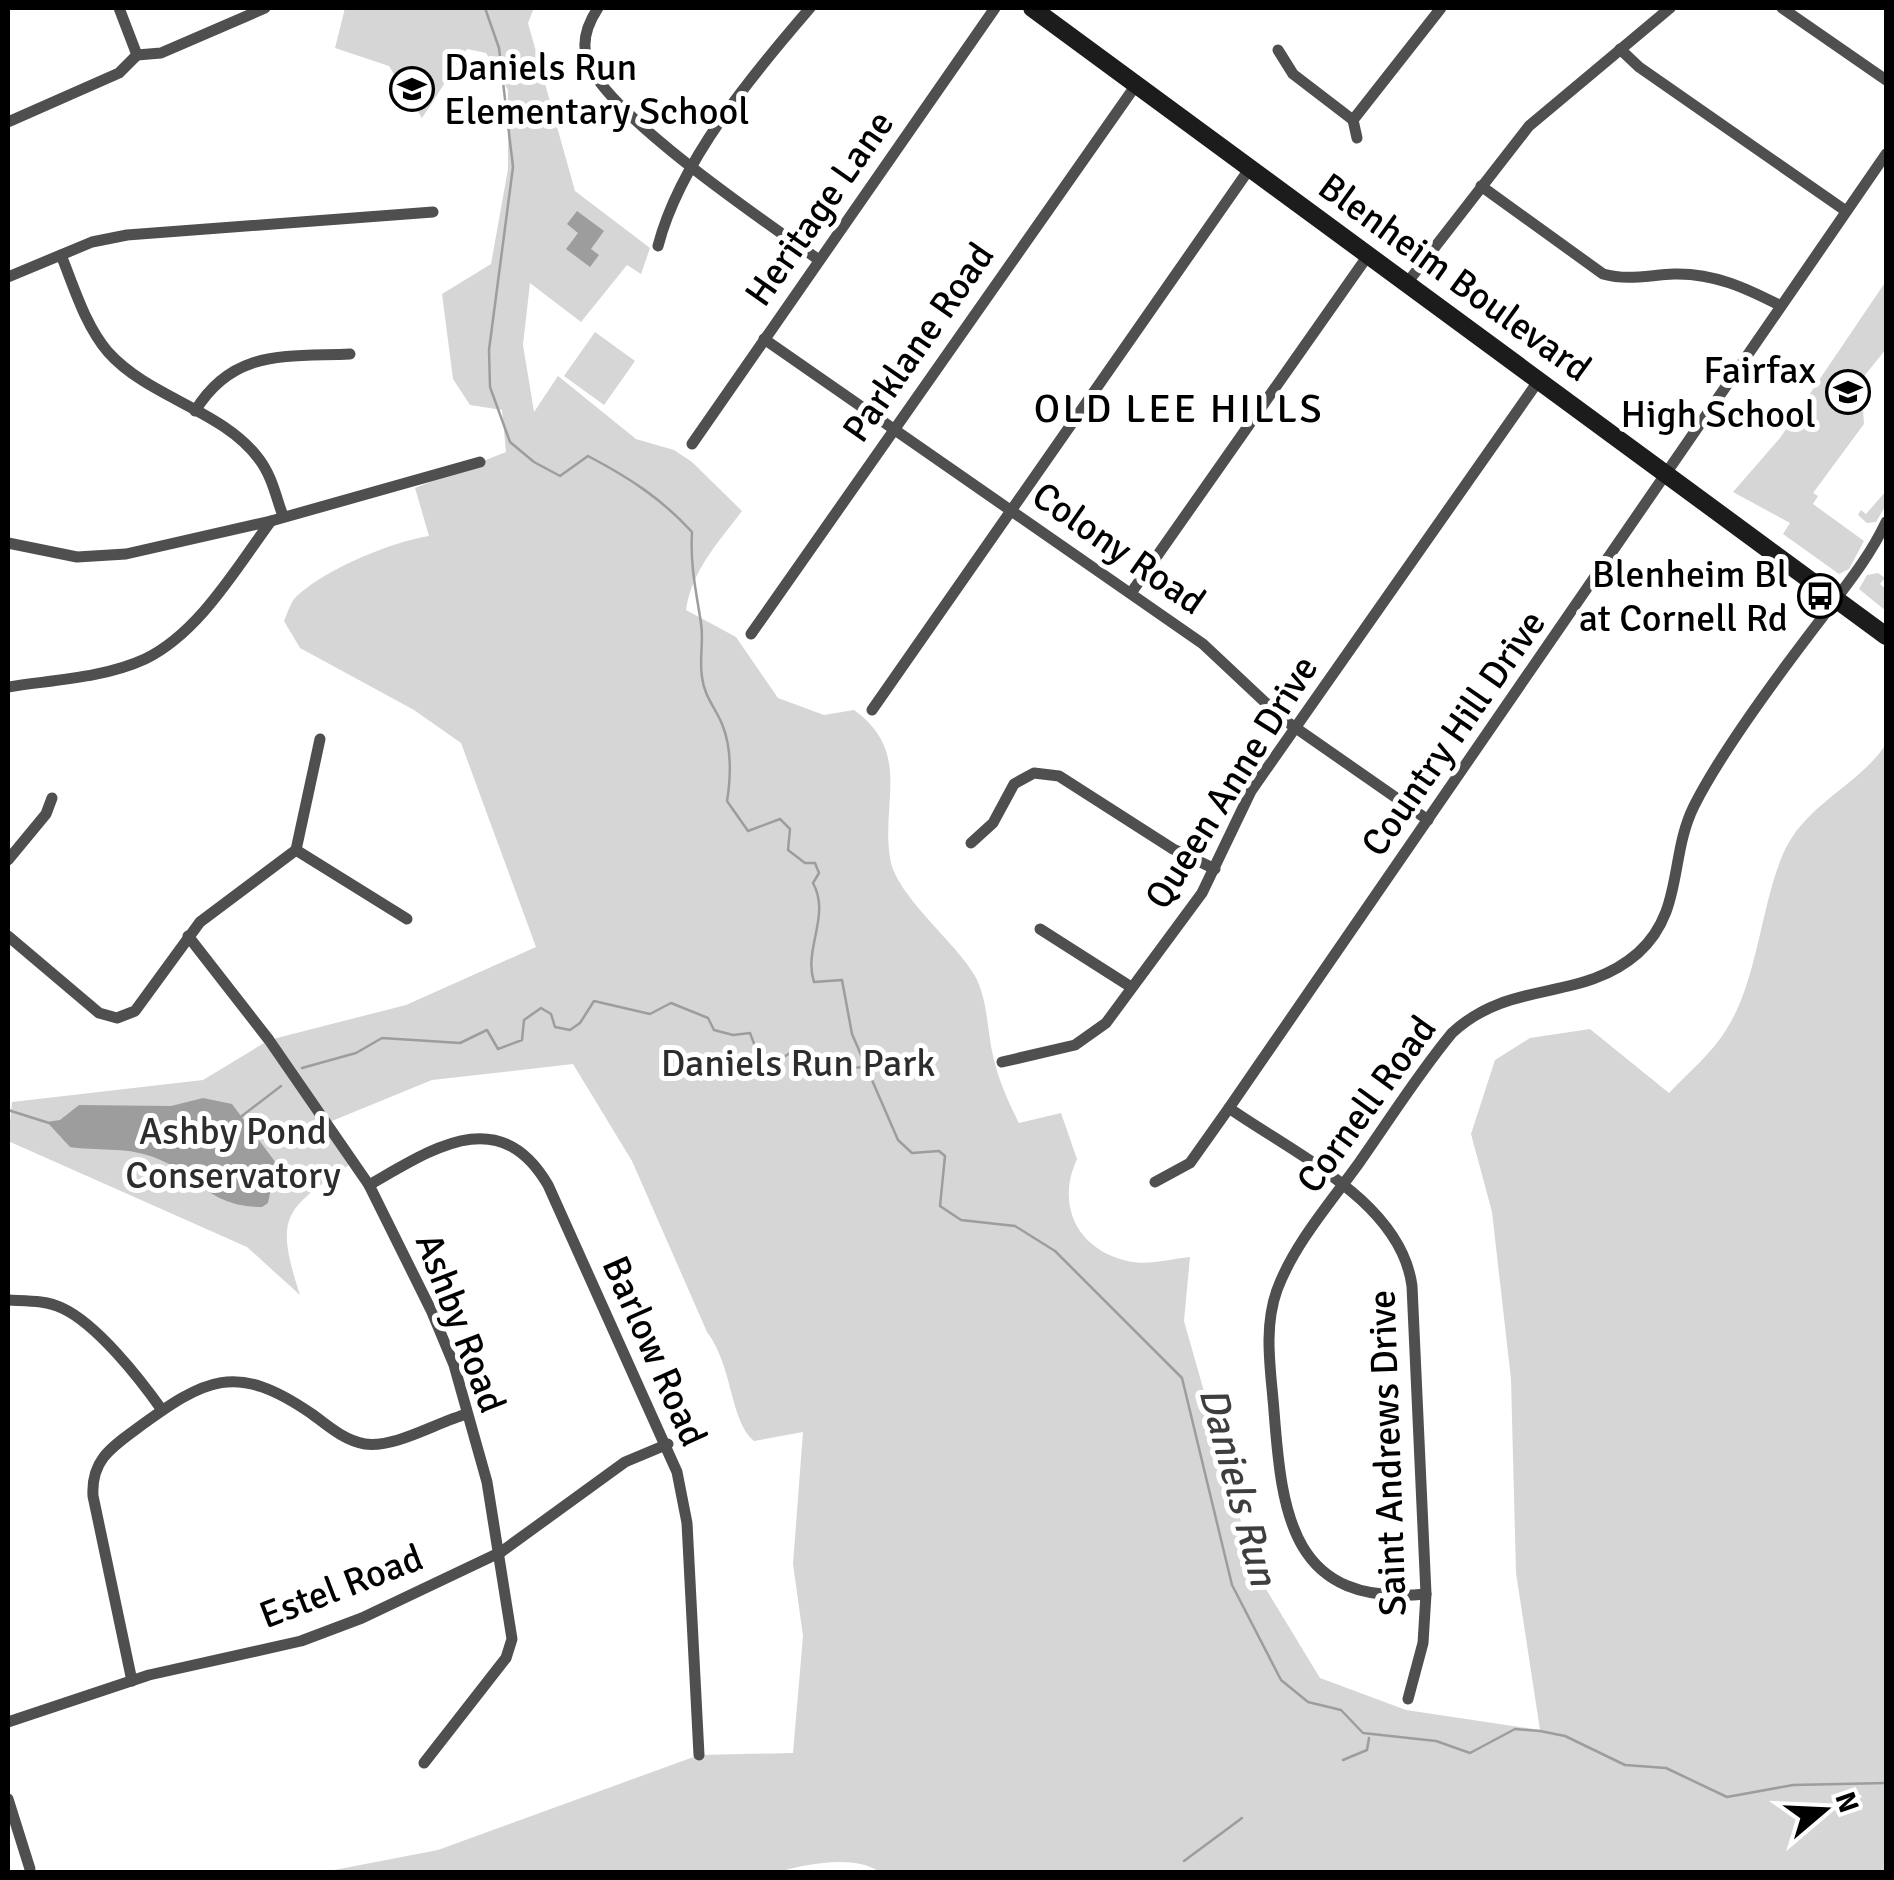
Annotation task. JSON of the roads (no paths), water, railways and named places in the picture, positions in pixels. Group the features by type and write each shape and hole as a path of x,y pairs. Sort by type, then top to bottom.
{"main road":[{"name":"Blenheim Boulevard","path":"1032,8 1886,636"}],"street":[{"path":"119,8 137,55"},
{"path":"8,122 119,73 137,55 162,53 237,13 266,8"},
{"path":"598,8 585,37 591,68 641,127 819,260"},
{"path":"658,246 679,188 692,166 810,8"},
{"name":"Heritage Lane","path":"692,444 995,8"},
{"path":"1354,120 1441,8"},
{"path":"1407,282 1530,126 1670,8"},
{"path":"1782,8 1886,80"},
{"path":"1620,49 1639,68 1846,211"},
{"path":"1278,50 1293,74 1354,120 1357,138"},
{"name":"Parklane Road","path":"752,634 1136,84"},
{"name":"Country Hill Drive","path":"1155,1182 1190,1163 1886,154"},
{"path":"872,710 1250,168"},
{"path":"1481,186 1603,274 1627,279 1673,274 1712,278 1780,306"},
{"path":"8,277 127,234 434,212"},
{"path":"1131,593 1369,254"},
{"path":"61,255 90,324 109,352 145,382 257,456 277,519"},
{"name":"Colony Road","path":"764,339 1203,644 1254,696 1428,820"},
{"path":"195,412 218,379 245,363 350,354"},
{"name":"Queen Anne Drive","path":"1002,1062 1086,1039 1106,1023 1197,902 1243,803 1538,380"},
{"path":"8,543 55,554 102,557 277,519 480,462"},
{"path":"8,687 102,672 160,650 194,619 277,519"},
{"name":"Cornell Road","path":"1426,1594 1385,1595 1341,1581 1300,1545 1283,1506 1269,1340 1272,1307 1286,1270 1440,1047 1466,1020 1503,998 1599,978 1650,940 1672,900 1695,803 1872,553 1886,522"},
{"path":"8,936 99,1013 117,1018 141,1005 188,936 220,906 296,850 320,739"},
{"path":"971,843 992,823 1014,784 1045,772 1060,776 1173,848 1215,868"},
{"path":"8,860 46,814 52,798"},
{"path":"296,850 406,919"},
{"path":"1040,929 1132,987"},
{"name":"Ashby Road","path":"188,936 270,1040 369,1185 432,1310 467,1414 501,1552 512,1622 509,1650 424,1764"},
{"name":"Saint Andrews Drive","path":"1229,1108 1342,1186 1391,1229 1410,1272 1426,1594 1423,1643 1408,1700"},
{"name":"Barlow Road","path":"369,1185 462,1138 497,1141 529,1160 548,1186 668,1444 686,1523 699,1755"},
{"path":"8,1300 53,1304 70,1312 144,1386 162,1410"},
{"path":"132,1681 92,1482 105,1452 162,1410 213,1385 240,1380 280,1392 340,1434 364,1444 384,1442 467,1414"},
{"name":"Estel Road","path":"8,1722 132,1681 323,1634 501,1552 624,1462 668,1444"},
{"path":"8,1799 30,1868"}],"waterway":[{"name":"Daniels Run","path":"485,8 499,48 513,167 489,350 490,387 510,442 534,462 560,476 588,456 643,489 692,532 702,630 702,677 728,743 727,801 748,831 780,819 790,829 788,850 805,863 815,863 819,873 813,883 819,908 812,957 814,982 842,980 852,1034 898,1140 912,1153 939,1151 945,1156 940,1206 961,1220 1015,1226 1055,1251 1182,1378 1232,1585 1281,1680 1308,1702 1341,1710 1363,1733 1436,1741 1470,1753 1515,1729 1540,1731 1565,1736 1625,1765 1666,1768 1727,1797 1793,1785 1886,1783"},
{"path":"302,1068 356,1053 382,1038 460,1043 487,1030 498,1049 522,1040 524,1020 541,1008 551,1014 555,1027 570,1030 580,1023 594,1001 650,1014 671,1003 708,1018 714,1030 733,1035 750,1033 764,1070 790,1053 808,1053 834,1069 865,1067"},
{"path":"238,1119 281,1086"},
{"path":"8,1110 49,1123"},
{"path":"1343,1760 1367,1750 1369,1738"},
{"path":"1184,1861 1242,1818"}],"place":[{"name":"Daniels Run Elementary School","path":"412,89"},
{"name":"Fairfax High School","path":"1848,392"},
{"name":"Blenheim Bl at Cornell Rd","path":"1820,596"}],"district":[{"name":"OLD LEE HILLS","path":"1179,408"}],"park label":[{"name":"Daniels Run Park","path":"798,1063"},
{"name":"Ashby Pond Conservatory","path":"233,1153"}]}
